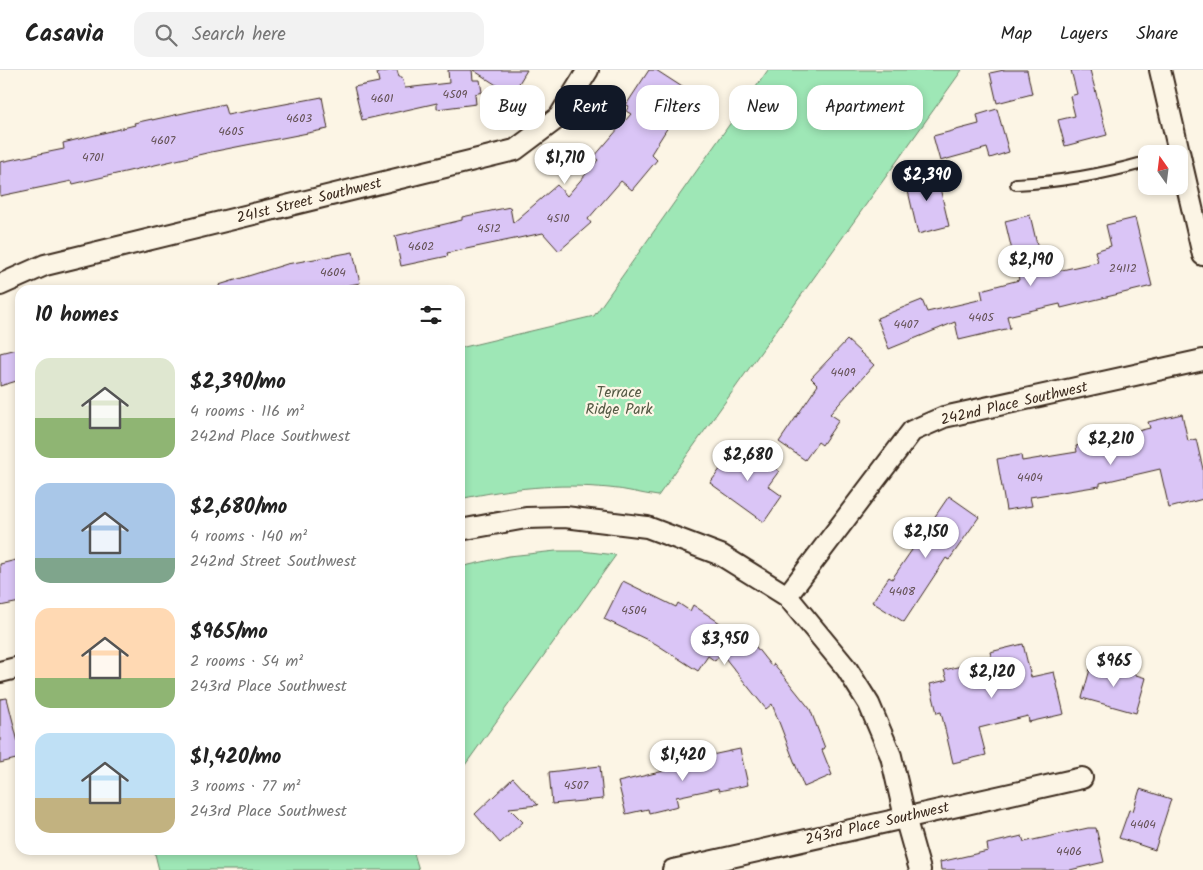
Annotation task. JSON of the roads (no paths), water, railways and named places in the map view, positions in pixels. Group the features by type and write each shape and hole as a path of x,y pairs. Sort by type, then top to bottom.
{"street":[{"name":"241st Street Southwest","path":"0,285 45,265 515,150 559,117 588,70"},
{"path":"1160,70 1174,145"},
{"path":"1187,195 1203,255"},
{"name":"242nd Place Southwest","path":"787,596 912,431 944,417 1203,360"},
{"path":"465,529 526,518 566,517 647,527 721,555 787,596 847,669 869,704 891,756 920,870"},
{"path":"0,672 15,668"},
{"name":"243rd Place Southwest","path":"673,870 1082,778"}],"lane":[{"path":"1016,184 1098,174 1138,164"}],"park label":[{"name":"Terrace Ridge Park","path":"619,400"}]}
